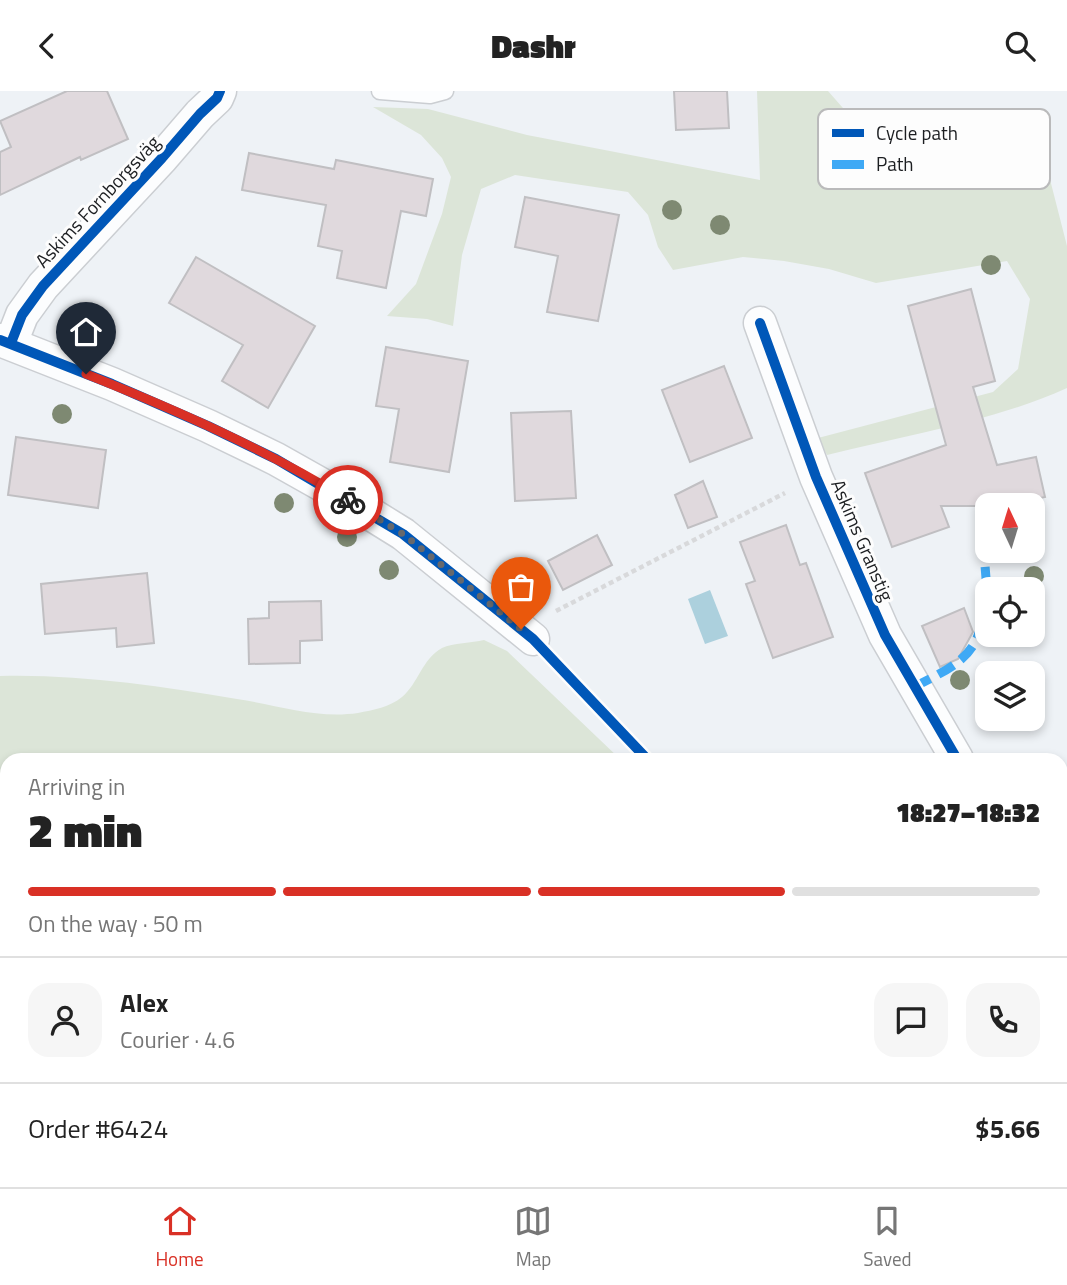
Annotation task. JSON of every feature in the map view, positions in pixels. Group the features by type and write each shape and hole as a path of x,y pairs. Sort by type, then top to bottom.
{"street":[{"name":"Askims Fornborgsväg","path":"6,342 43,286 217,98 220,91"},
{"name":"Askims Granstig","path":"760,323 817,477 885,635 954,753"},
{"path":"6,342 208,426 329,489 403,534 527,634"}],"lane":[{"path":"380,91 430,95 445,91"}],"path":[{"path":"527,634 817,477"}],"shaded area":[{"path":"757,91 828,91 844,109 818,109 818,189 1050,189 1050,179 1067,246 1067,388 979,419 827,455 818,438 993,392 1018,369 1030,299 1007,261 876,283 829,269 743,257 673,270 658,247 648,215 628,192 515,175 481,189 462,255 453,326 427,319 387,316 416,284 442,214 451,177 442,158 421,135 373,107 428,109 527,135 760,180"},
{"path":"484,640 507,651 614,753 0,753 0,676 119,682 208,694 312,713 358,713 381,708 402,697 430,658 442,648"}],"water":[{"path":"710,590 728,636 705,644 688,599"}],"building":[{"path":"67,91 107,91 128,139 81,160 80,157 0,195 0,152 11,147 0,121"},
{"path":"674,91 727,91 729,128 676,130"},
{"path":"249,153 334,169 336,160 433,179 426,216 401,211 386,288 337,278 342,251 318,246 326,205 242,190"},
{"path":"525,197 619,215 598,321 547,312 558,256 515,247"},
{"path":"196,257 315,326 268,408 222,381 243,345 169,303"},
{"path":"971,289 995,381 973,387 997,465 1036,457 1044,493 975,493 975,506 941,506 949,527 892,547 865,473 946,445 908,306"},
{"path":"386,347 468,361 449,472 390,462 399,409 376,406"},
{"path":"724,366 752,438 690,462 662,390"},
{"path":"571,411 576,498 515,501 511,413"},
{"path":"16,437 106,450 98,508 8,495"},
{"path":"703,481 717,517 688,528 675,495"},
{"path":"786,525 800,565 806,563 833,637 773,658 746,584 755,581 740,542"},
{"path":"597,535 612,565 563,590 548,561"},
{"path":"147,573 154,643 117,647 116,628 45,634 41,584"},
{"path":"321,601 322,640 300,641 300,663 249,664 248,619 269,618 269,602"},
{"path":"964,608 973,632 958,659 940,667 922,626"}],"marked path":[{"path":"985,563 986,577"},
{"path":"914,687 957,663 975,642"}],"cycle path":[{"path":"11,343 22,315 43,286 217,98 220,91"},
{"path":"760,323 816,477 885,635 954,753"},
{"path":"0,340 112,384 208,426 276,459 403,534 533,639 641,753"}],"way so far":[{"path":"348,500 403,534 521,629"}],"route":[{"path":"86,374 208,426 276,459 348,500"}]}
